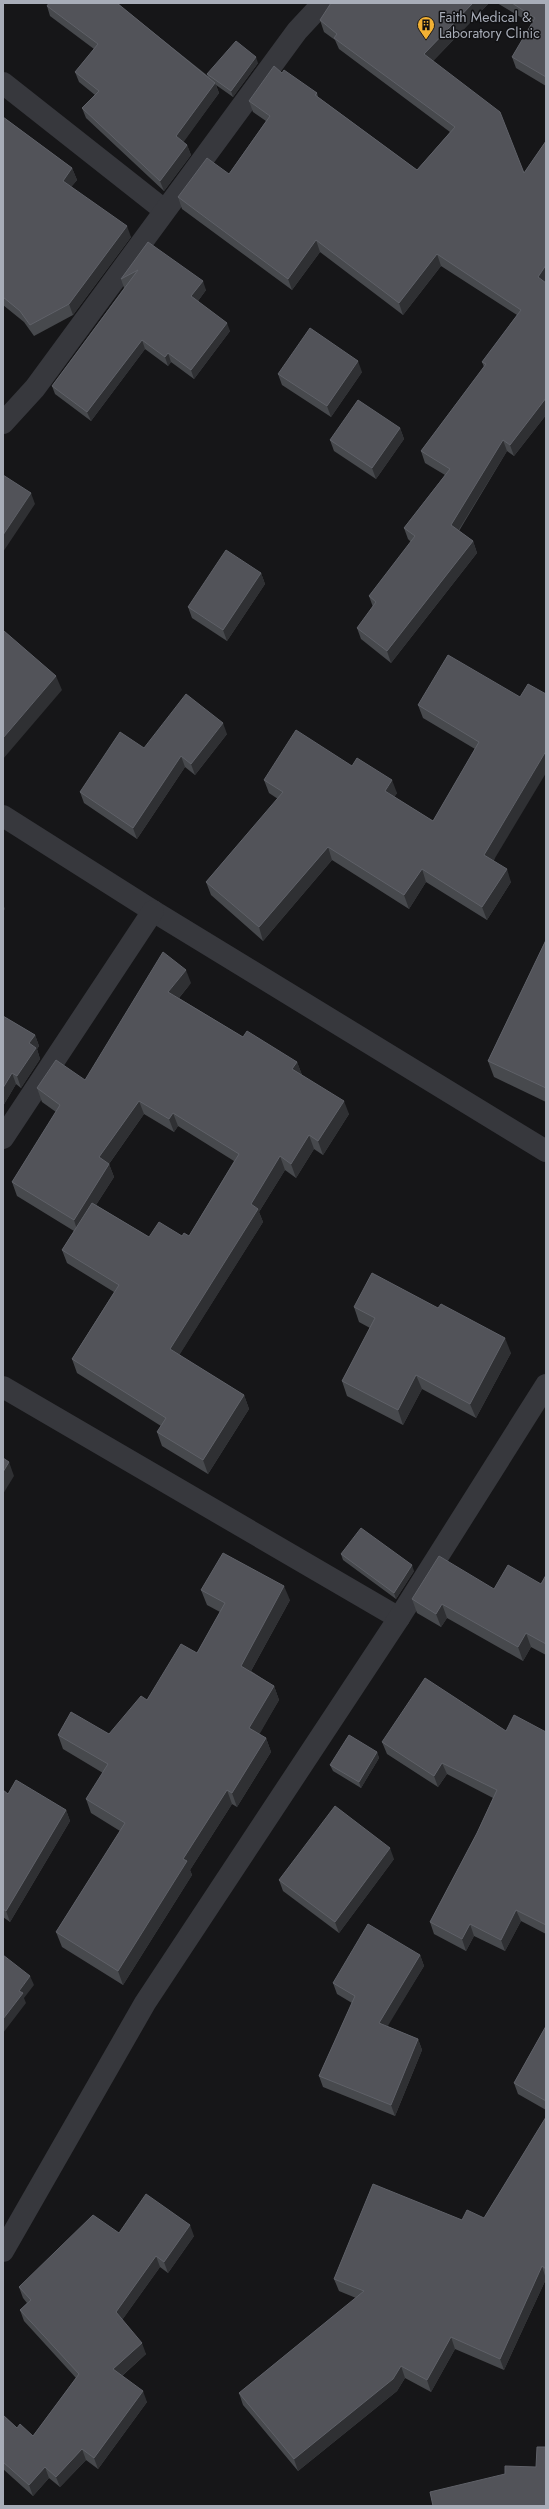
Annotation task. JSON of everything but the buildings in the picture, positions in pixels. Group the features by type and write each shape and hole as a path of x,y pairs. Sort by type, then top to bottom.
{"street":[{"path":"3,423 35,388 297,30 323,3"},
{"path":"3,83 164,210"},
{"path":"3,816 153,911 546,1151"},
{"path":"3,1138 153,911"},
{"path":"3,2251 145,2003 399,1618 546,1385"},
{"path":"3,1387 399,1618"}],"place":[{"name":"Faith Medical & Laboratory Clinic","path":"426,40"}]}
